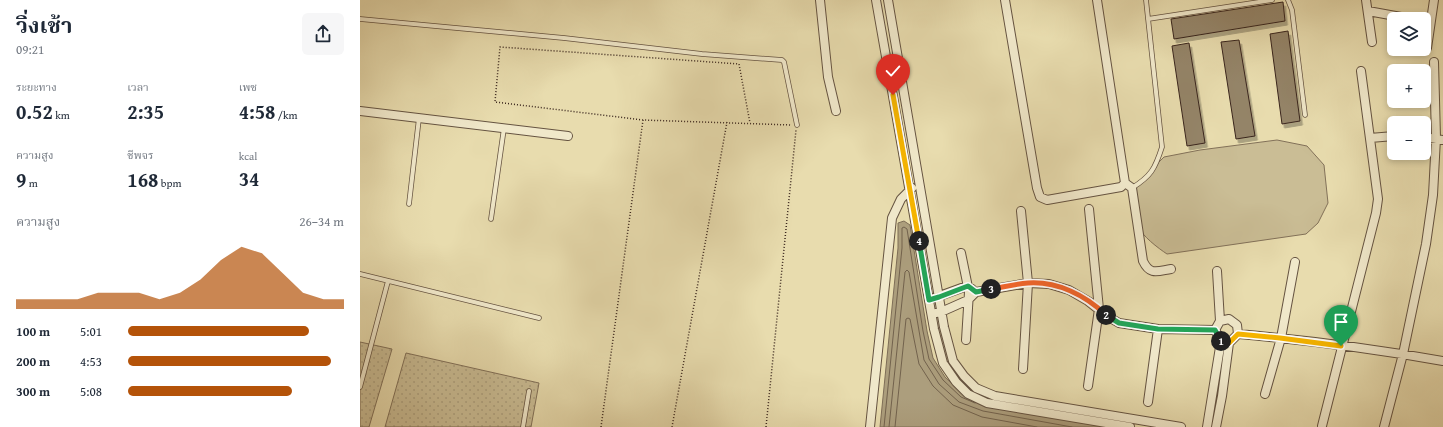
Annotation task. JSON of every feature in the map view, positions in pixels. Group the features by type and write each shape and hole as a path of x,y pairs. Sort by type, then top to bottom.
{"street":[{"path":"820,0 828,77 836,111"},
{"path":"876,0 934,329 943,363 956,382 968,394 987,403 1182,427"},
{"path":"888,0 941,312 953,361 964,376 976,388 995,396 1130,427"},
{"path":"1005,0 1037,188 1040,197 1047,200 1128,186"},
{"path":"1097,0 1128,186 1143,262 1148,270 1151,271 1171,269"},
{"path":"1366,0 1372,42"},
{"path":"1431,12 1434,0"},
{"path":"1368,11 1387,14"},
{"path":"1384,427 1403,354 1426,244 1433,195 1440,139 1434,62"},
{"path":"1322,426 1341,346 1376,213 1378,199 1361,71"},
{"path":"360,111 568,136"},
{"path":"1370,138 1387,137"},
{"path":"870,427 892,218 901,199 910,190 918,174"},
{"path":"1088,386 1100,308 1089,209"},
{"path":"1022,211 1028,283 1023,369"},
{"path":"961,253 968,286 966,340"},
{"path":"1265,394 1280,338 1294,262"},
{"path":"1215,330 1220,321 1217,271"},
{"path":"932,314 941,312 968,300 976,292 1028,283 1050,284 1069,290 1100,308 1107,316 1119,323 1158,329 1215,330 1225,342 1222,396 1216,427"},
{"path":"929,300 968,286"},
{"path":"968,286 976,292"},
{"path":"1220,321 1229,319 1237,325 1238,334"},
{"path":"934,329 944,327"},
{"path":"1148,402 1158,329"},
{"path":"1207,427 1225,342 1238,334 1403,354 1443,361"}],"lane":[{"path":"1128,186 1146,179 1157,162 1162,147 1146,0"},
{"path":"1148,19 1272,0"},
{"path":"1288,0 1292,10 1305,115"},
{"path":"360,19 564,38 702,54 782,60 784,62 797,125"},
{"path":"409,204 419,118"},
{"path":"491,219 504,128"},
{"path":"360,274 539,318"},
{"path":"360,387 388,281"},
{"path":"523,427 529,391"}],"path":[{"path":"750,123 739,64 500,47 494,102 643,120 797,125 766,427"},
{"path":"601,427 643,120"},
{"path":"672,427 727,122"}],"shaded area":[{"path":"1277,140 1307,146 1324,165 1328,203 1318,223 1306,234 1167,254 1151,242 1140,230 1135,216 1136,185 1164,157 1200,150"},
{"path":"360,342 392,349 369,427 360,427"},
{"path":"406,353 539,383 531,427 385,427"}],"water":[{"path":"904,221 910,225 927,331 933,358 945,377 963,394 986,403 1124,427 880,427 898,248 898,223"}],"building":[{"path":"1283,2 1285,21 1174,39 1171,19"},
{"path":"1288,31 1300,121 1282,124 1270,34"},
{"path":"1239,40 1255,136 1236,139 1221,42"},
{"path":"1189,43 1205,143 1187,146 1172,46"}],"route":[{"path":"893,95 929,300 968,286 976,292 1028,283 1050,284 1069,290 1100,308 1107,316 1119,323 1158,329 1215,330 1221,341 1229,343 1238,334 1341,346"}]}
